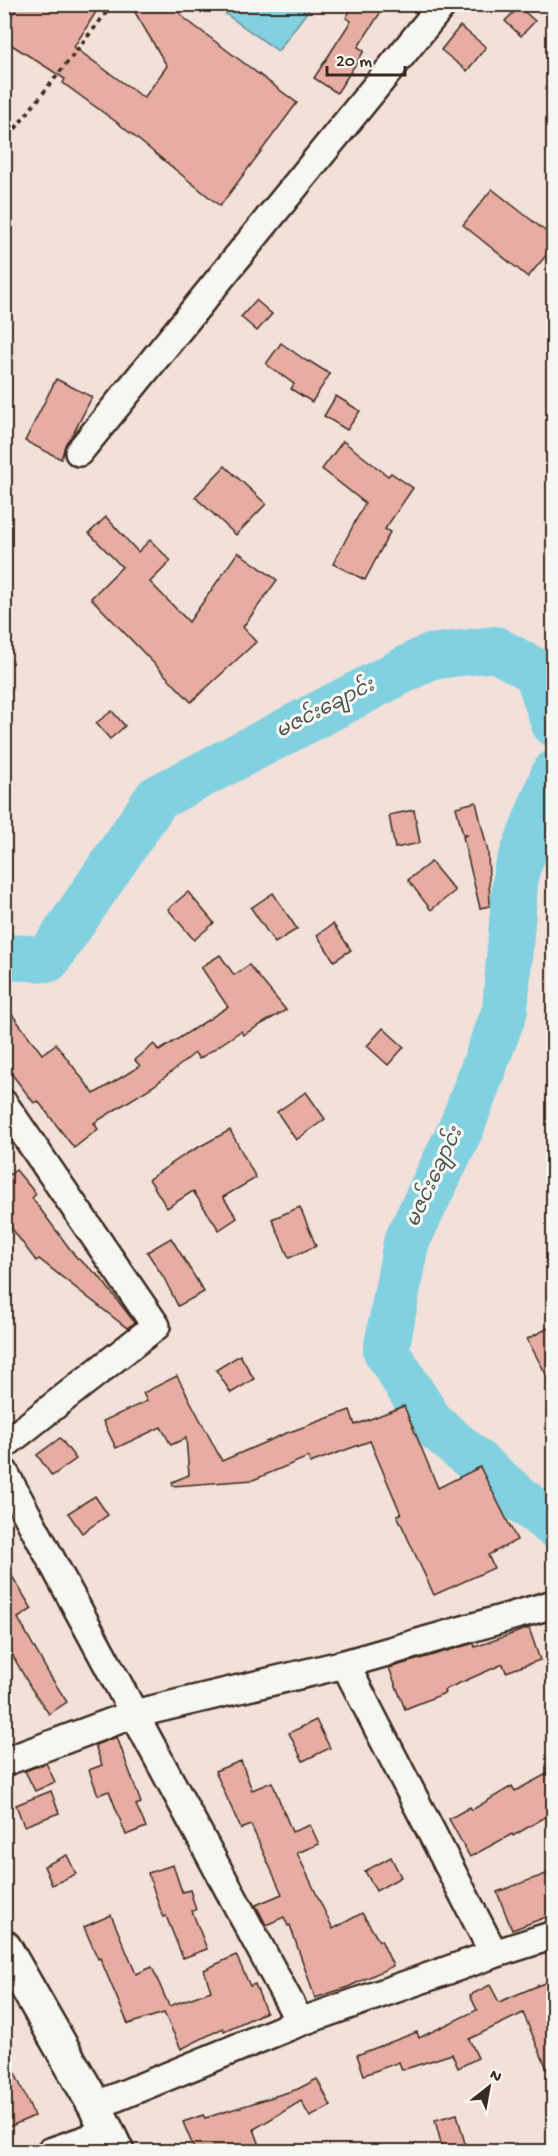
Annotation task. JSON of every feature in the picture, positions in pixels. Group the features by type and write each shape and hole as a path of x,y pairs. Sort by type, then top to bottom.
{"street":[{"path":"80,452 443,4"},
{"path":"4,1104 156,1326 4,1445"},
{"path":"4,1472 300,2022"},
{"path":"4,1762 134,1714 345,1664 554,1604"},
{"path":"345,1664 494,1954"},
{"path":"50,2151 106,2130 300,2022 554,1935"},
{"path":"4,1947 106,2130"}],"path":[{"path":"4,143 113,4"}],"water":[{"path":"213,5 312,5 278,51"}],"building":[{"path":"19,4 101,4 74,47 144,98 167,66 130,4 171,4 184,18 297,103 220,206 119,124 63,83 65,79 4,40 4,27"},
{"path":"354,4 386,4 358,47 364,51 337,93 314,78 351,21 346,18"},
{"path":"519,7 535,21 521,36 505,21"},
{"path":"460,26 486,47 467,71 441,50"},
{"path":"492,189 554,238 554,246 528,277 463,225"},
{"path":"256,300 272,314 257,331 241,317"},
{"path":"281,343 330,374 312,402 291,389 294,384 266,364"},
{"path":"56,379 92,397 66,443 61,459 25,441"},
{"path":"336,396 360,411 347,430 324,416"},
{"path":"343,441 388,476 391,473 413,488 385,529 390,532 365,580 333,564 365,503 322,469"},
{"path":"225,466 266,504 236,535 195,497"},
{"path":"106,517 138,552 150,540 171,561 150,582 189,622 238,552 277,580 243,627 256,642 191,702 91,598 122,567 89,533"},
{"path":"112,711 125,726 110,739 96,723"},
{"path":"476,802 488,852 490,906 480,908 463,837 468,834 463,835 456,807"},
{"path":"414,810 420,843 395,848 389,815"},
{"path":"431,862 455,891 431,910 408,880"},
{"path":"188,892 214,923 194,940 168,909"},
{"path":"273,893 297,929 275,943 251,908"},
{"path":"333,924 351,950 334,961 317,935"},
{"path":"220,955 234,975 249,965 286,1010 243,1035 241,1031 199,1059 195,1053 155,1085 94,1123 98,1129 74,1148 38,1101 34,1103 4,1064 4,1004 42,1054 56,1044 94,1094 140,1066 135,1060 154,1044 159,1051 228,1007 201,967"},
{"path":"383,1028 404,1047 388,1065 367,1046"},
{"path":"306,1092 325,1119 296,1140 277,1112"},
{"path":"230,1130 256,1178 223,1197 237,1218 219,1230 193,1191 167,1208 149,1179 186,1154"},
{"path":"16,1170 36,1194 32,1198 76,1257 99,1276 135,1323 127,1328 39,1259 36,1261 4,1218 4,1179"},
{"path":"300,1207 316,1246 289,1258 272,1219"},
{"path":"171,1238 204,1292 178,1306 147,1252"},
{"path":"554,1325 554,1389 527,1339"},
{"path":"240,1355 254,1379 231,1393 216,1370"},
{"path":"177,1376 222,1461 284,1434 350,1410 355,1425 404,1406 438,1488 480,1467 517,1540 488,1555 494,1568 434,1595 397,1515 401,1514 370,1441 310,1463 308,1457 253,1480 173,1486 172,1482 189,1475 186,1438 171,1445 161,1427 116,1448 103,1421 147,1401 143,1393"},
{"path":"60,1438 76,1459 52,1476 37,1455"},
{"path":"95,1496 108,1515 82,1533 68,1513"},
{"path":"4,1563 32,1609 18,1618 67,1702 49,1714 31,1688 4,1640"},
{"path":"529,1628 540,1660 506,1672 503,1664 444,1690 445,1693 405,1709 389,1668 474,1643 475,1647"},
{"path":"316,1720 330,1748 303,1761 289,1733"},
{"path":"117,1737 141,1803 136,1805 146,1827 126,1835 109,1791 98,1795 89,1770 102,1765 95,1745"},
{"path":"241,1761 252,1790 272,1782 292,1832 310,1825 319,1844 297,1853 333,1929 362,1913 379,1941 381,1940 393,1966 348,1987 315,1998 290,1925 288,1926 284,1917 266,1925 256,1905 282,1894 251,1825 241,1829 215,1771"},
{"path":"46,1763 55,1782 35,1791 25,1771"},
{"path":"554,1770 554,1812 470,1857 449,1819 470,1807 472,1810 512,1786 515,1791"},
{"path":"51,1791 59,1813 24,1826 16,1805"},
{"path":"67,1855 76,1874 52,1885 44,1866"},
{"path":"391,1857 401,1877 376,1891 365,1871"},
{"path":"173,1865 182,1892 190,1890 196,1910 192,1911 207,1949 183,1958 166,1916 163,1917 148,1873"},
{"path":"554,1871 554,1914 512,1930 497,1892"},
{"path":"111,1915 136,1974 152,1967 169,2006 211,1991 204,1970 236,1955 250,1986 255,1984 266,2012 224,2031 223,2028 181,2049 164,2013 128,2024 84,1927"},
{"path":"554,1979 554,2085 523,2013 469,2039 478,2058 458,2068 452,2054 402,2070 399,2062 364,2075 357,2055 417,2032 419,2038 477,2010 470,1995 490,1985 499,2002"},
{"path":"4,2048 34,2116 4,2129"},
{"path":"317,2079 331,2106 310,2117 301,2101 254,2129 262,2151 195,2151 183,2122 203,2115 205,2118 298,2089"},
{"path":"457,2114 467,2151 443,2151 435,2120"}],"waterway":[{"name":"မဇင်းချောင်း","path":"4,957 48,959 157,798 429,657 495,649 537,672 554,724"},
{"name":"မဇင်းချောင်း","path":"554,773 516,872 505,1010 462,1126 406,1243 386,1351 431,1423 521,1500 554,1525"}]}
